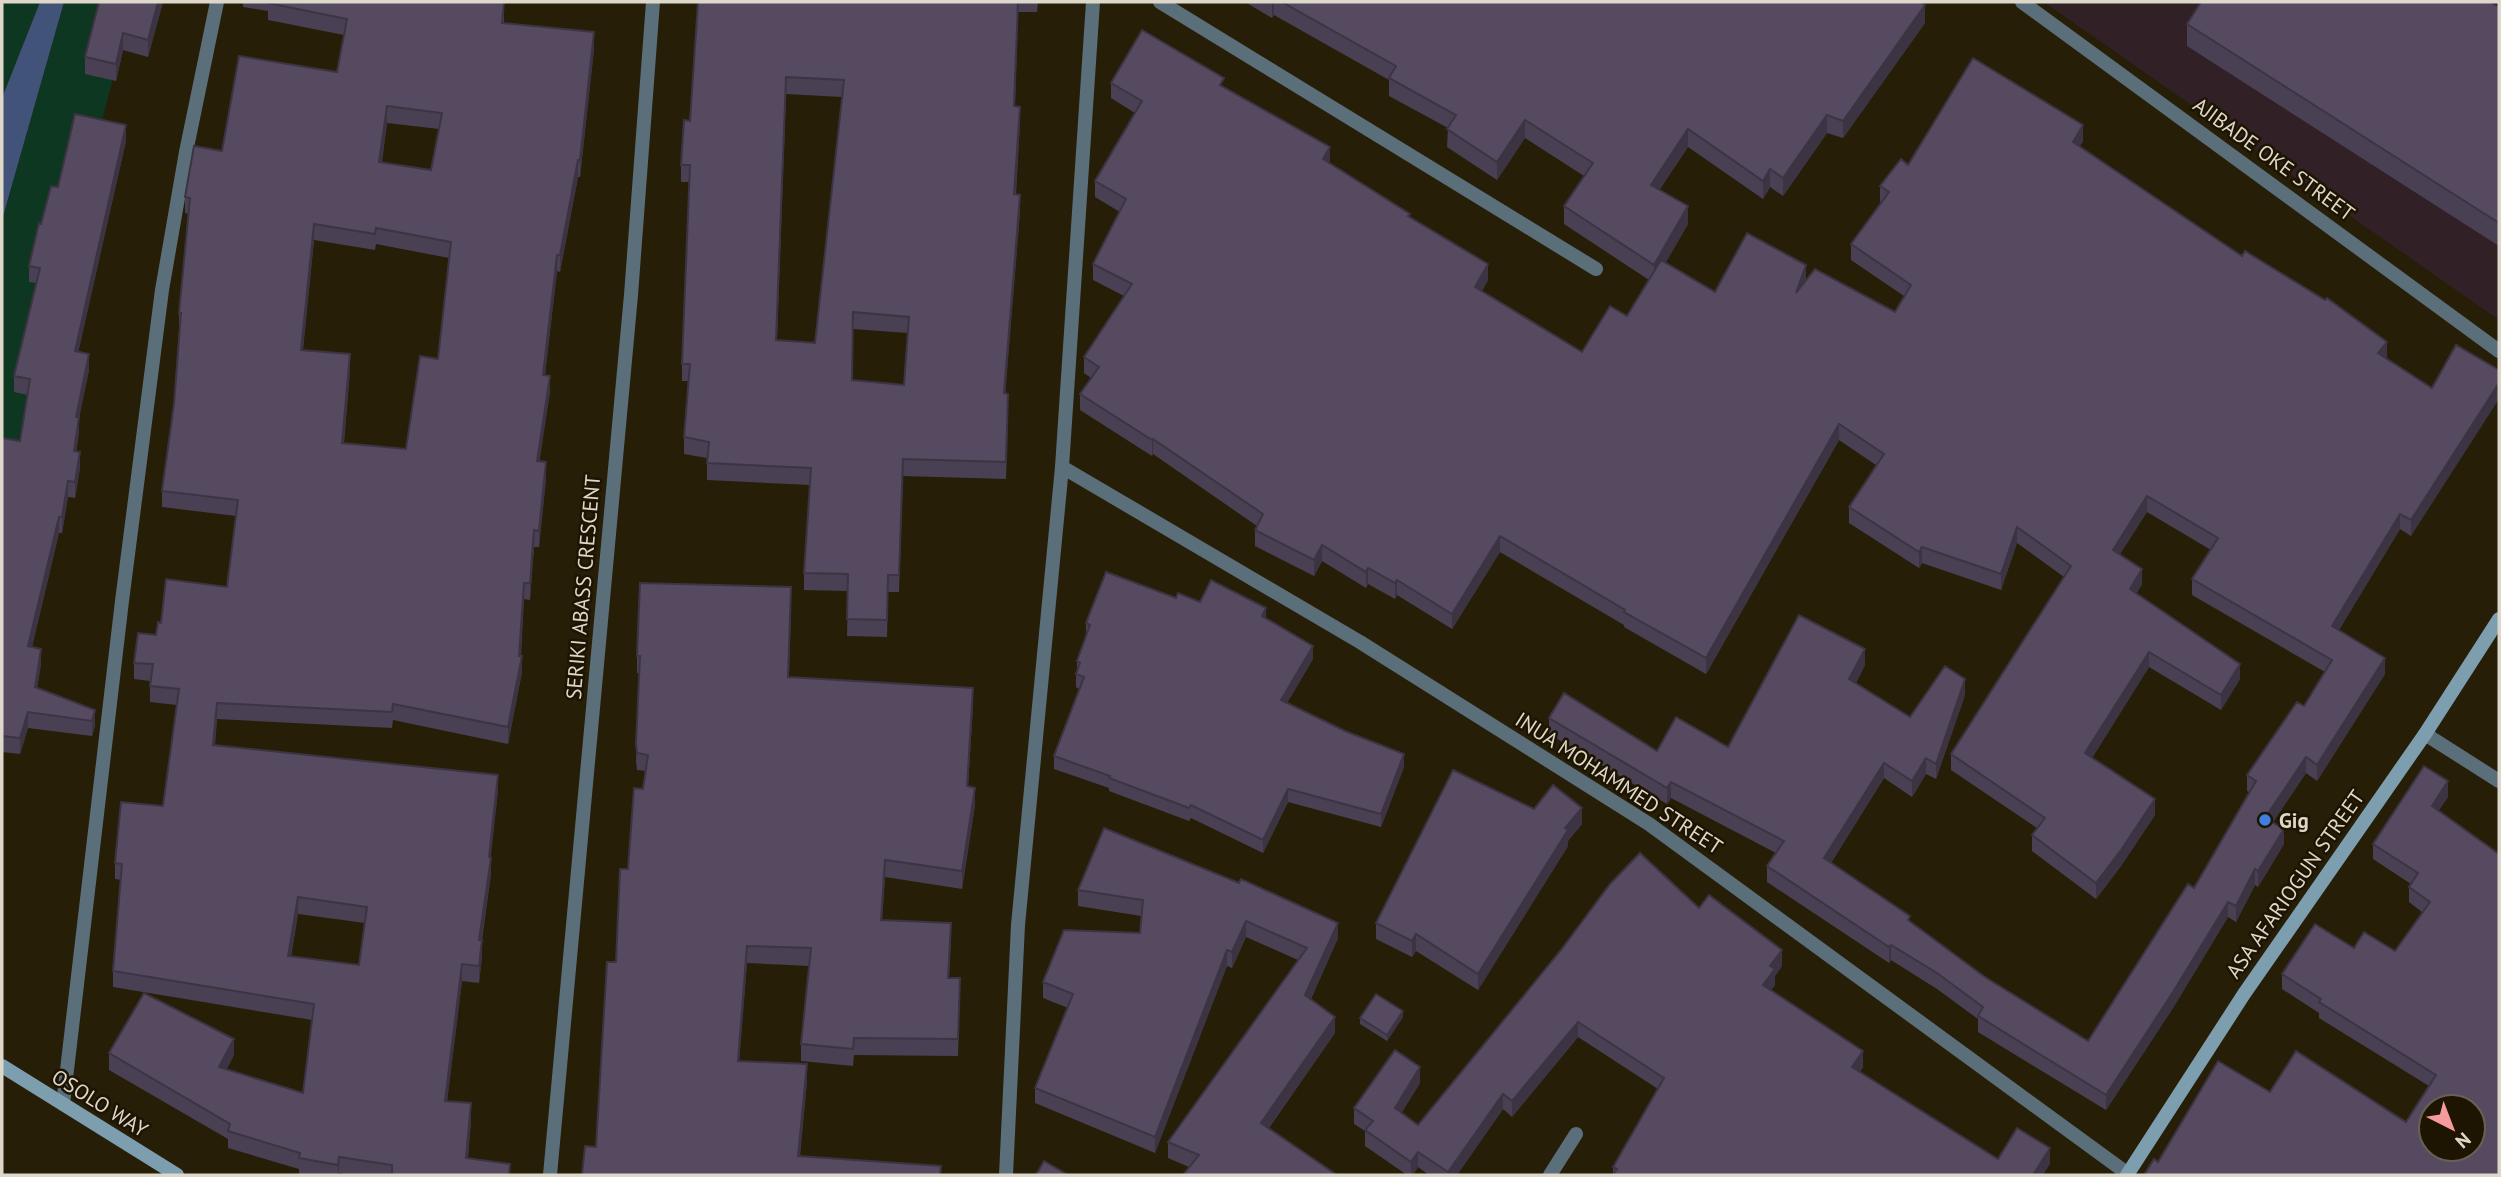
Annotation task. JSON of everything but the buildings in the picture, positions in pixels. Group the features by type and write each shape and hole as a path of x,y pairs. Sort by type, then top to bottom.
{"street":[{"path":"63,1104 122,600 162,290 186,152 217,2"},
{"name":"SERIKI ABASS CRESCENT","path":"550,1175 631,295 653,2"},
{"path":"1006,1175 1018,925 1062,467 1093,2"},
{"path":"1160,2 1596,269"},
{"name":"AJIBADE OKE STREET","path":"2022,2 2499,351"},
{"name":"INUA MOHAMMED STREET","path":"1062,467 1360,642 1649,824 2127,1175"},
{"name":"ASA AFARIOGUN STREET","path":"2127,1175 2244,994 2425,734 2499,619"},
{"path":"2425,734 2499,780"},
{"name":"OSOLO WAY","path":"2,1066 177,1175"},
{"path":"1550,1175 1576,1134"}],"shaded area":[{"path":"2044,2 2499,2 2499,320"}],"green space":[{"path":"2,2 40,2 2,98"},
{"path":"64,2 133,2 2,502 2,220"}],"water":[{"path":"40,2 64,2 2,220 2,98"}],"place":[{"name":"Gig","path":"2265,820"}]}
